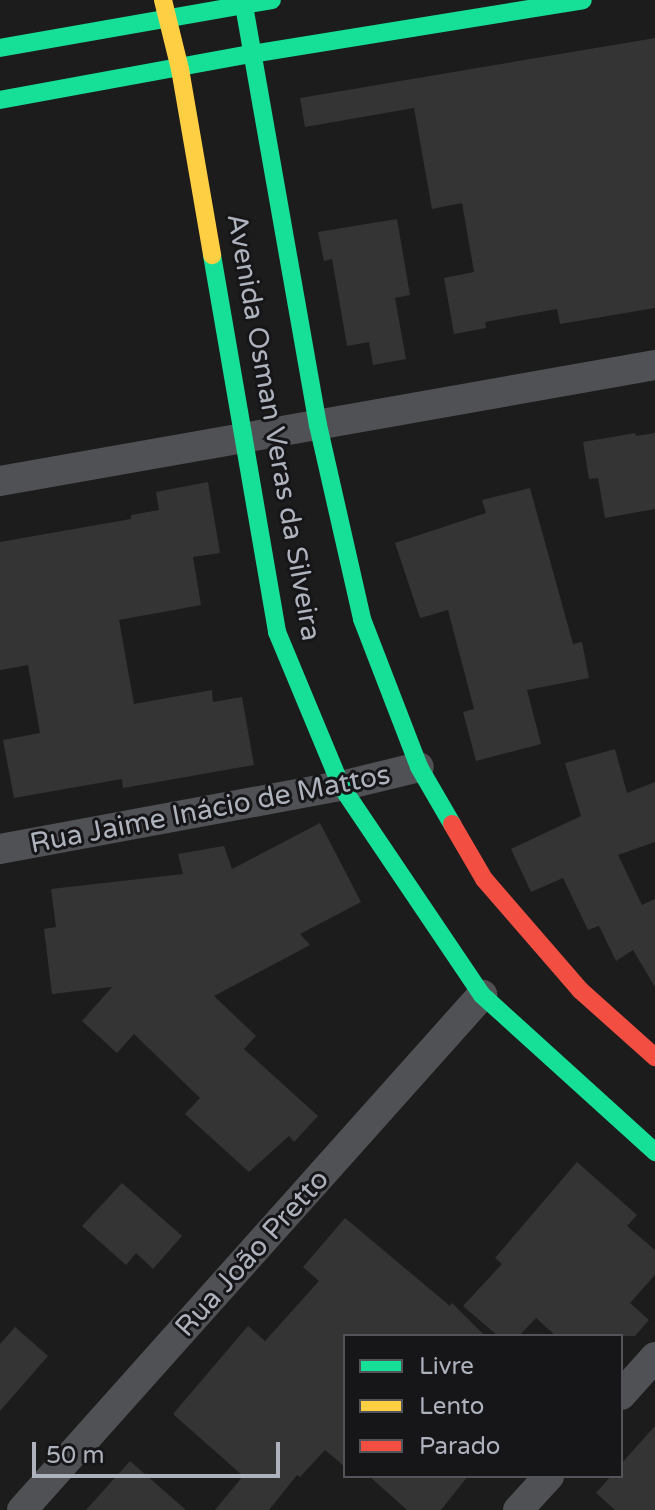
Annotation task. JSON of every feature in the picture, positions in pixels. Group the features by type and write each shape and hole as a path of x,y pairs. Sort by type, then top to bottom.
{"main road":[{"path":"0,48 165,9 273,0"},
{"path":"0,100 251,54 583,0"},
{"name":"Avenida Osman Veras da Silveira","path":"244,2 318,425 362,619 419,767 484,879 580,990 655,1057"},
{"name":"Avenida Osman Veras da Silveira","path":"165,9 180,69 246,437 277,632 341,786 482,995 655,1152"}],"street":[{"path":"0,481 655,365"},
{"name":"Rua Jaime Inácio de Mattos","path":"0,849 341,786 419,767"},
{"name":"Rua João Pretto","path":"22,1510 482,995"},
{"path":"623,1393 655,1357"},
{"path":"518,1510 547,1478"}],"building":[{"path":"655,38 655,308 560,324 557,309 485,322 486,328 454,334 444,278 474,272 462,203 432,209 414,108 305,127 300,98"},
{"path":"397,219 410,295 395,298 406,359 373,365 369,342 347,346 332,259 324,261 318,232"},
{"path":"635,433 636,436 655,433 655,509 605,518 598,478 589,479 583,442"},
{"path":"208,482 220,553 193,557 201,605 119,620 134,704 212,690 213,702 242,697 254,765 123,788 122,779 14,798 3,740 40,733 28,665 0,670 0,542 131,519 131,515 159,510 156,492"},
{"path":"530,488 573,644 582,642 589,678 527,690 541,744 476,761 463,712 474,709 448,610 420,618 395,543 486,513 482,500"},
{"path":"615,749 627,793 655,782 655,842 618,855 642,905 655,899 655,987 633,950 616,961 599,926 588,930 563,878 531,892 511,849 581,816 565,763"},
{"path":"320,823 361,902 300,934 310,945 214,996 256,1036 244,1049 318,1116 294,1142 289,1136 249,1172 185,1114 200,1098 134,1034 117,1053 82,1021 112,987 52,994 44,929 56,927 51,889 183,874 178,854 224,846 232,869"},
{"path":"577,1162 637,1215 627,1226 655,1250 655,1275 630,1303 649,1320 635,1336 554,1334 536,1318 521,1334 496,1334 463,1306 502,1264 495,1258"},
{"path":"122,1183 182,1236 153,1269 136,1253 126,1265 82,1226"},
{"path":"345,1218 450,1306 452,1303 483,1334 343,1334 343,1465 325,1450 300,1477 297,1475 269,1510 215,1510 243,1476 173,1414 248,1326 265,1341 319,1281 303,1267"},
{"path":"15,1327 48,1356 0,1411 0,1344"},
{"path":"655,1426 655,1510 615,1510 596,1493 609,1478 623,1478 623,1462"},
{"path":"130,1461 186,1510 86,1510"},
{"path":"371,1478 466,1478 441,1510 407,1510"}],"traffic: fast":[{"path":"243,0 318,425 362,619 419,767 452,824"},
{"path":"0,48 272,0"},
{"path":"0,100 251,54 583,0"},
{"path":"212,255 277,632 341,786 482,995 655,1152"}],"traffic: slow":[{"path":"163,0 180,69 212,255"}],"traffic: jam":[{"path":"452,824 484,879 580,990 655,1057"}]}
